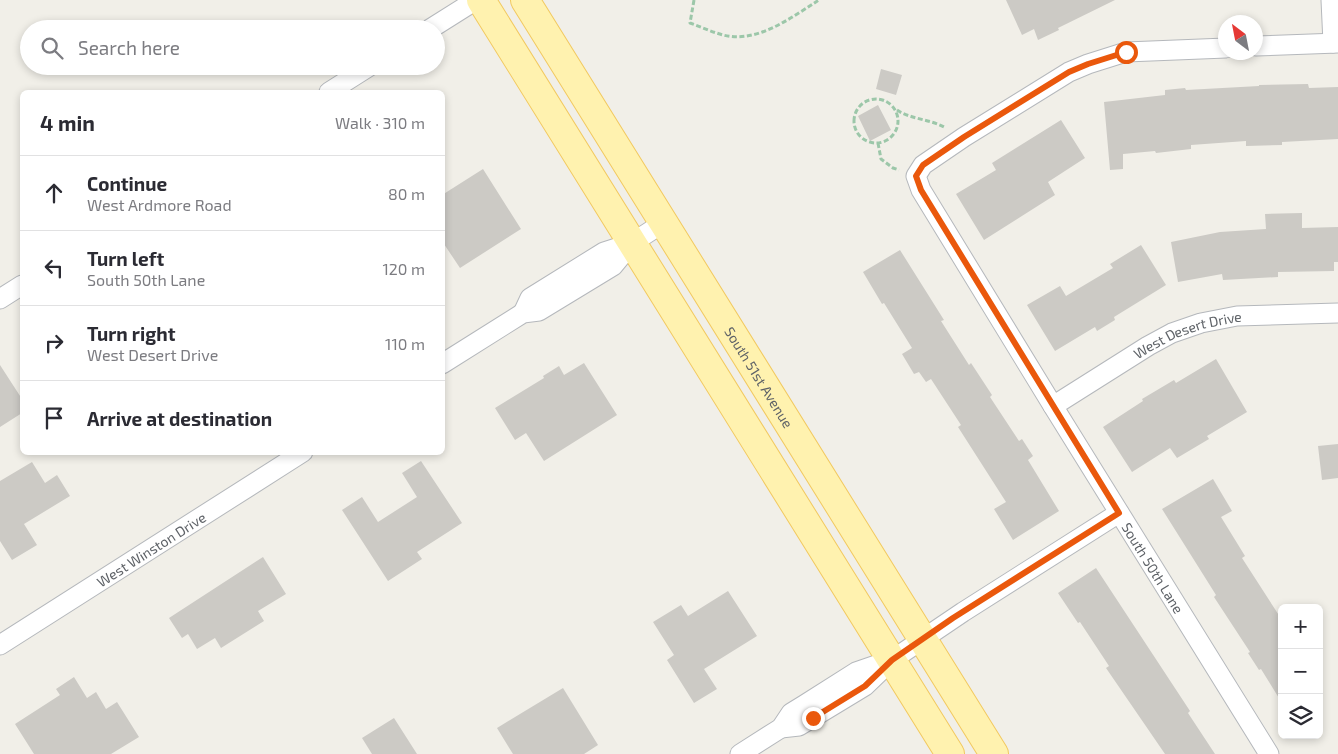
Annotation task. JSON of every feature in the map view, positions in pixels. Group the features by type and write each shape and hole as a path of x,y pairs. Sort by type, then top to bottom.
{"main road":[{"path":"481,0 950,754"},
{"name":"South 51st Avenue","path":"524,0 994,754"}],"street":[{"path":"444,20 476,0"},
{"path":"1263,46 1335,43 1331,0"},
{"path":"916,176 923,165 964,137 1069,72 1106,57 1126,52 1218,48"},
{"path":"332,90 356,75"},
{"name":"South 50th Lane","path":"916,176 921,190 1052,406 1269,754"},
{"path":"445,362 523,313 539,311 604,252 632,243 663,223"},
{"path":"0,299 20,286"},
{"name":"West Desert Drive","path":"1052,406 1148,346 1172,333 1201,323 1236,316 1338,313"},
{"name":"West Winston Drive","path":"0,645 297,455"},
{"path":"740,754 781,728 791,713 823,702 856,672 892,660 1119,513"}],"path":[{"path":"694,0 690,23 725,36 757,36 820,0"},
{"path":"894,108 898,116 898,124 896,131 886,141 878,143 869,142 857,133 854,118 858,109 867,101 875,99 886,101 902,113 936,123 964,137"},
{"path":"878,143 881,159 893,168 916,176"}],"building":[{"path":"1006,0 1115,0 1038,40 1034,29 1022,35"},
{"path":"881,69 902,75 896,95 876,89"},
{"path":"1308,84 1309,88 1338,87 1338,139 1282,142 1282,145 1246,146 1246,141 1191,145 1191,149 1156,153 1155,151 1123,154 1123,169 1110,170 1104,102 1165,95 1165,90 1185,88 1186,90"},
{"path":"878,105 891,130 870,141 858,116"},
{"path":"1061,120 1085,158 1048,182 1055,195 984,240 956,194 996,170 992,163"},
{"path":"483,169 521,229 460,268 445,246 445,193"},
{"path":"1302,213 1302,228 1338,227 1338,262 1334,262 1334,271 1278,272 1278,277 1223,280 1222,274 1178,282 1171,242 1220,232 1266,229 1265,214"},
{"path":"1141,245 1166,285 1114,317 1115,320 1097,331 1095,327 1055,351 1027,305 1060,286 1066,296 1113,268 1110,264"},
{"path":"900,250 944,320 941,321 969,365 971,363 992,395 990,397 1019,441 1022,439 1033,456 1028,460 1059,511 1013,540 994,509 1006,502 958,427 961,425 931,379 926,382 919,372 914,374 902,354 912,348 863,272"},
{"path":"1216,359 1247,412 1207,436 1209,439 1177,458 1170,448 1132,472 1103,427 1143,401 1142,399 1174,380 1176,383"},
{"path":"584,363 617,415 544,461 526,433 515,440 495,408 544,378 543,376 559,366 564,375"},
{"path":"0,365 20,396 20,414 0,427"},
{"path":"1338,444 1338,478 1322,480 1318,446"},
{"path":"421,461 462,523 417,552 422,559 388,581 342,510 362,497 378,522 417,497 402,473"},
{"path":"32,462 45,483 57,475 70,496 24,524 37,545 12,560 0,541 0,481"},
{"path":"1213,479 1232,511 1221,517 1245,556 1242,558 1278,614 1278,697 1261,669 1259,670 1248,653 1250,652 1214,597 1216,595 1162,509"},
{"path":"263,557 286,594 258,611 264,621 221,648 215,638 197,649 188,634 182,638 169,618"},
{"path":"1096,568 1190,711 1188,713 1215,754 1165,754 1106,668 1109,666 1080,622 1078,623 1058,593"},
{"path":"728,591 757,636 704,669 717,689 694,703 667,660 674,655 653,622 681,605 688,616"},
{"path":"74,677 87,698 96,692 106,709 117,702 139,737 111,754 34,754 15,724 60,695 56,689"},
{"path":"563,688 598,745 584,754 513,754 497,728"},
{"path":"394,718 417,754 372,754 362,738"}],"route":[{"path":"813,718 865,686 892,660 953,618 1119,513 921,190 916,176 923,165 964,137 1069,72 1106,57 1126,52"}]}
